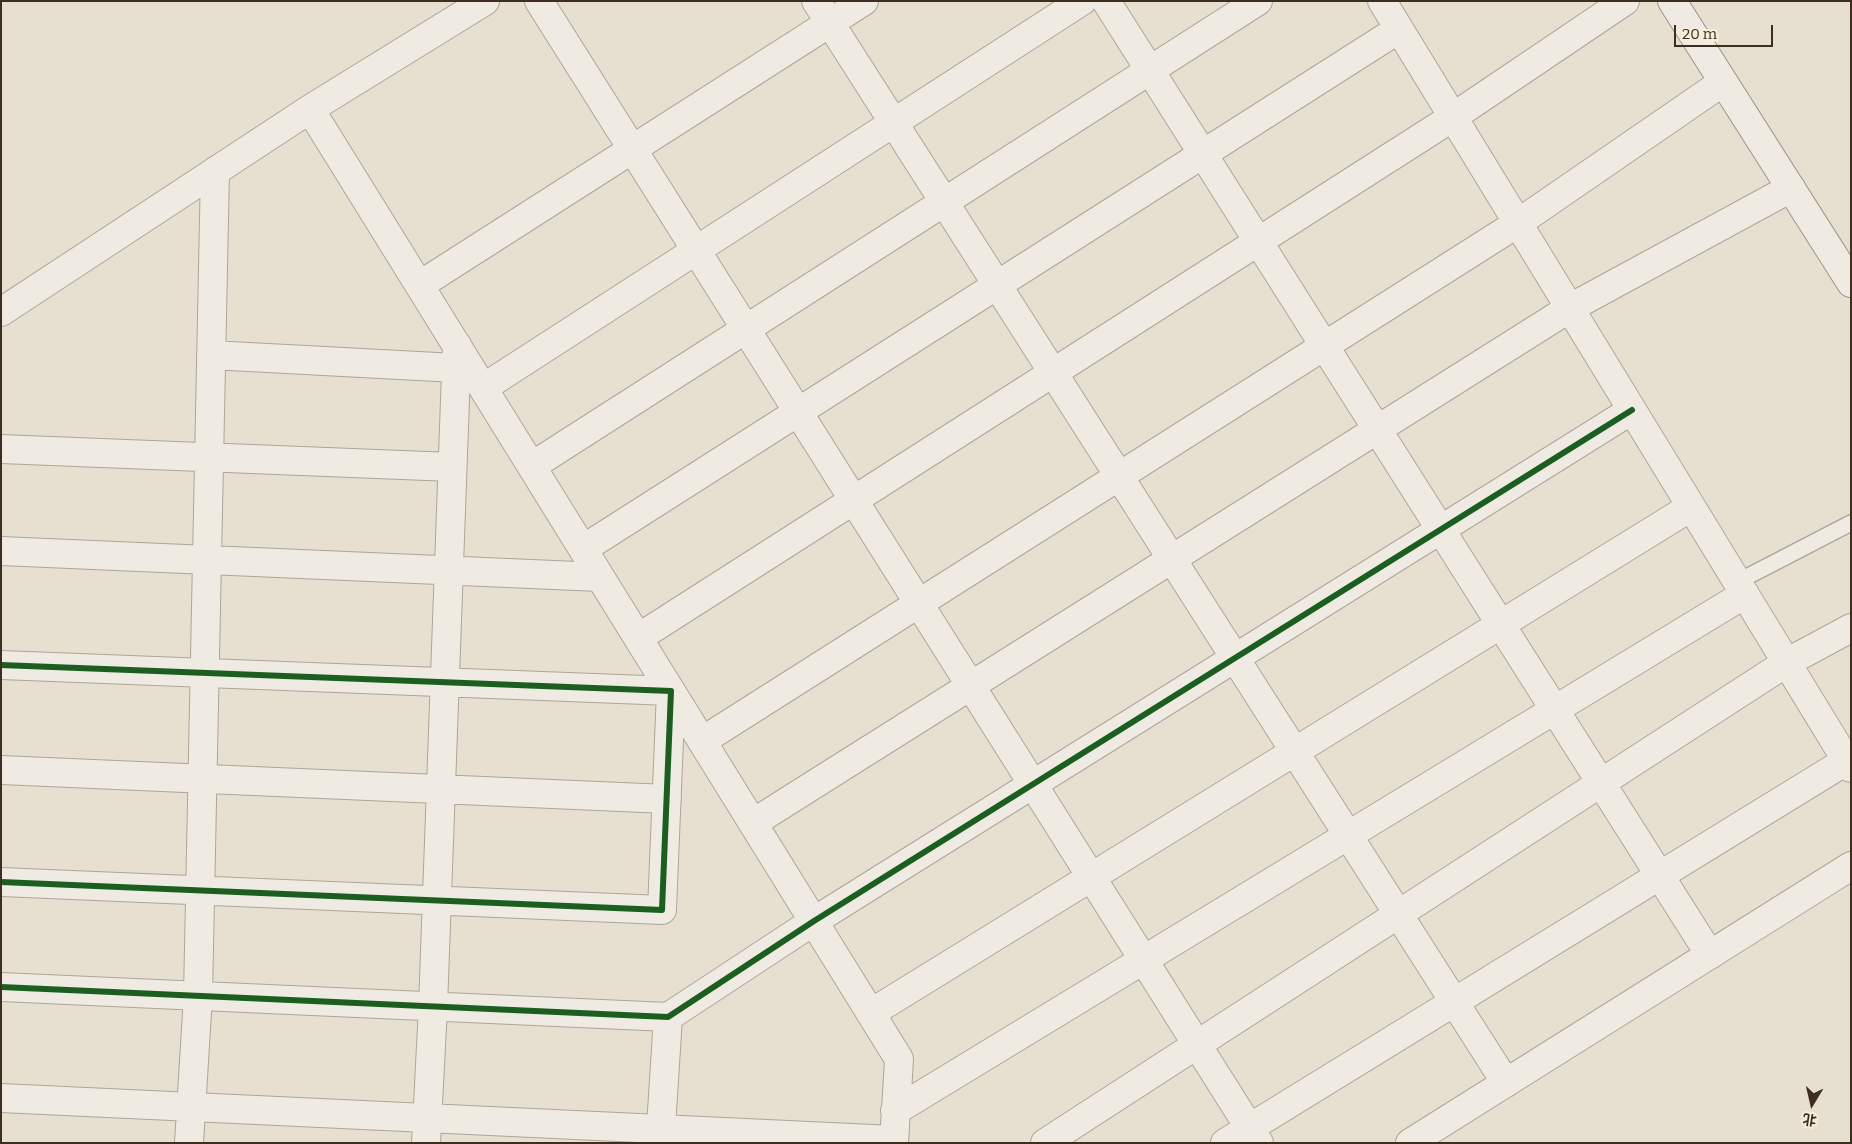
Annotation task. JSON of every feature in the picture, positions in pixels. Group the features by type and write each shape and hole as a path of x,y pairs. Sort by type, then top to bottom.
{"street":[{"path":"1,312 310,109 485,1"},
{"path":"539,1 1254,1135"},
{"path":"420,285 632,150 823,12 864,1"},
{"path":"483,388 1082,1"},
{"path":"1106,1 1710,954"},
{"path":"532,466 1258,1"},
{"path":"1226,1143 1254,1135 1454,1002 1660,876 1849,764 1382,1"},
{"path":"638,638 1453,117 1625,1"},
{"path":"1672,1 1851,283"},
{"path":"823,12 1506,1083"},
{"path":"583,549 1399,29"},
{"path":"702,741 1518,224 1723,82"},
{"path":"1,1098 191,1107 426,1130 894,1142 899,1059 483,388 456,357 420,285 310,109"},
{"path":"189,1143 198,996 215,171"},
{"path":"753,823 1570,308 1791,188"},
{"path":"211,356 456,357"},
{"path":"426,1130 433,1006 456,357"},
{"path":"1,987 668,1017 814,921 1632,410"},
{"path":"1,449 452,467"},
{"path":"871,1014 1691,507"},
{"path":"1,551 600,577"},
{"path":"895,1112 1555,710 1741,588"},
{"path":"1045,1143 1786,663 1851,628"},
{"path":"1,665 671,691"},
{"path":"1,882 662,910 671,691"},
{"path":"1,770 666,799"},
{"path":"1410,1143 1851,866"},
{"path":"660,1136 668,1017"}],"lane":[{"path":"1741,588 1851,523"}],"cycle path":[{"path":"1,987 668,1017 814,921 1632,410"},
{"path":"1,665 671,691 662,910 1,882"}]}
